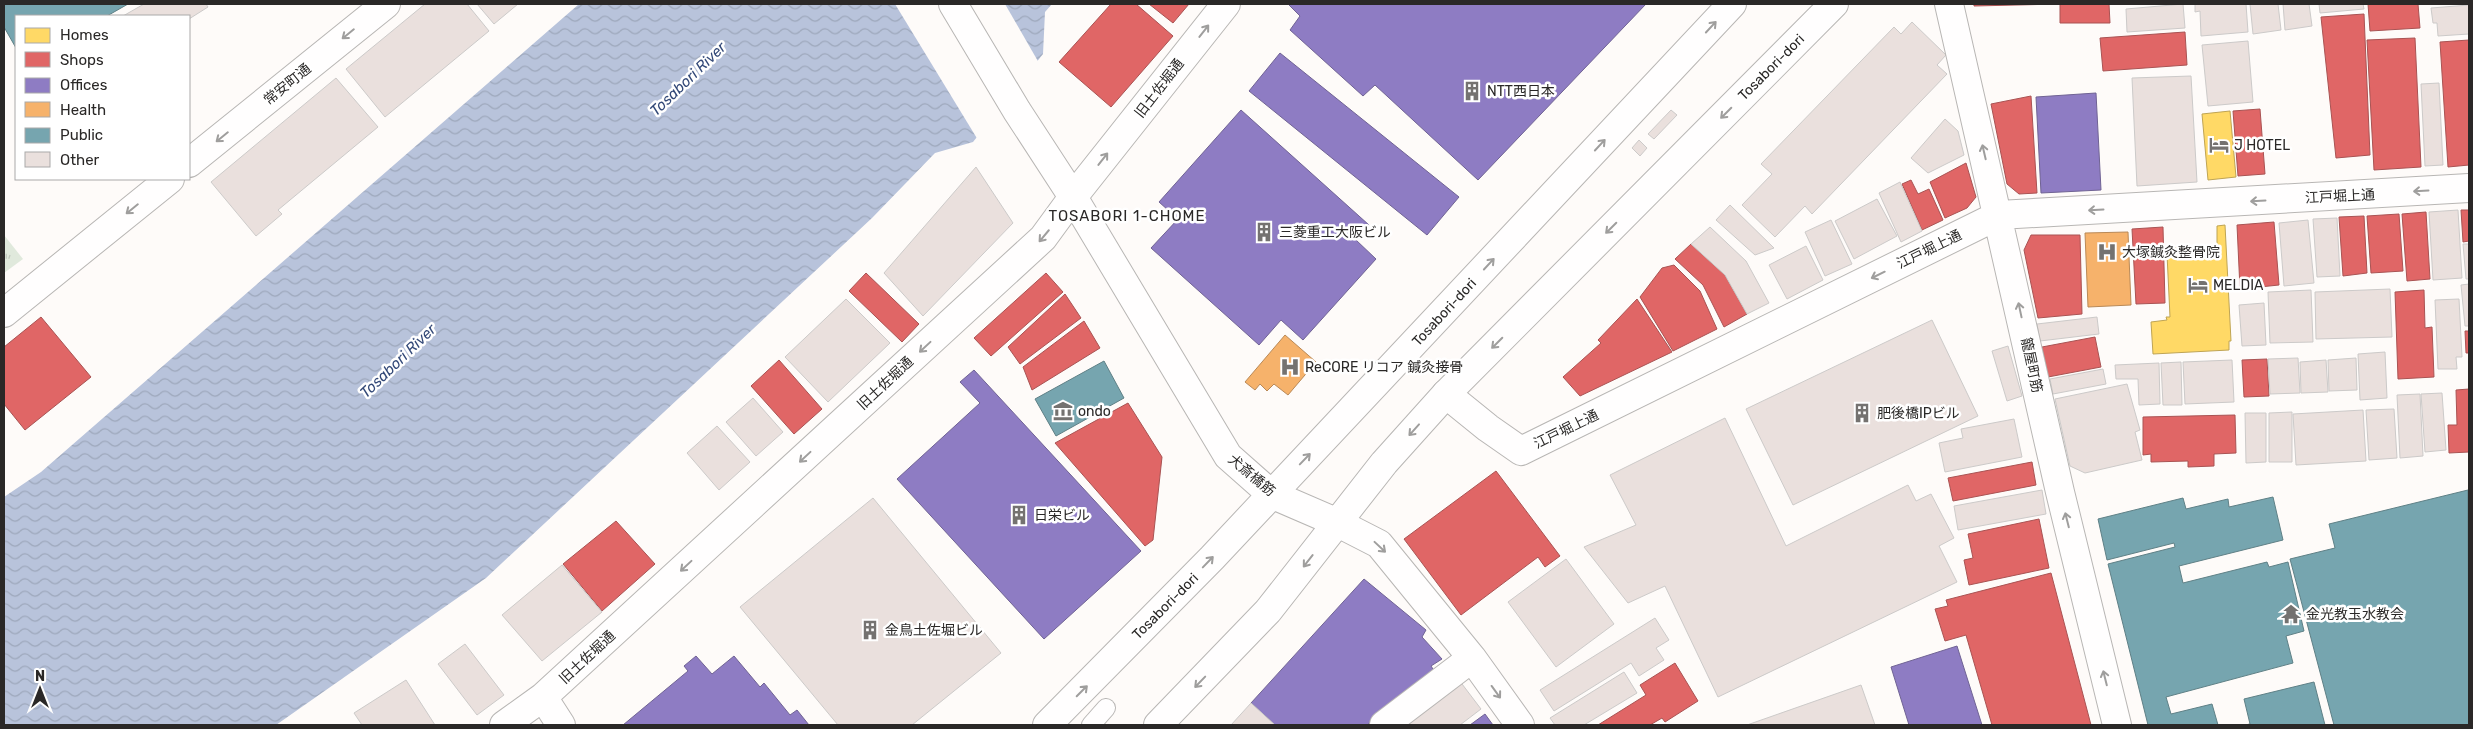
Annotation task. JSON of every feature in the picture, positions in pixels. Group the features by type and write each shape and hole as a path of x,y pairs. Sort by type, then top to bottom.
{"street":[{"name":"常安町通","path":"190,162 386,4"},
{"name":"犬斎橋筋","path":"953,4 1017,111 1073,197 1228,456 1271,494 1338,523 1379,544 1472,658 1520,725"},
{"name":"旧土佐堀通","path":"504,725 543,697 1044,238 1073,197 1226,4"},
{"name":"Tosabori-dori","path":"1048,725 1212,558 1732,4"},
{"name":"Tosabori-dori","path":"1158,725 1268,611 1384,463 1446,394 1834,4"},
{"name":"籠屋町筋","path":"1949,4 1999,215 2060,492 2117,725"},
{"path":"4,313 169,180"},
{"name":"江戸堀上通","path":"1446,394 1488,428 1521,451 1999,215 2469,188"},
{"path":"1384,725 1472,658"},
{"path":"543,697 561,725"}],"lane":[{"path":"1091,725 1106,708"}],"green space":[{"path":"4,235 23,259 4,273"}],"water":[{"name":"Tosabori River","path":"579,4 1052,4 1045,12 1043,54 973,142 935,153 872,218 486,578 276,725 4,725 4,497 41,472"}],"pier":[{"path":"895,4 1005,4 1039,63 978,140"}],"building: Homes":[{"name":"J HOTEL","path":"2230,111 2236,177 2208,180 2202,114"},
{"name":"MELDIA","path":"2225,225 2231,341 2229,341 2229,350 2153,354 2151,322 2167,320 2166,317 2170,317 2167,254 2175,253 2175,248 2217,246 2217,226"}],"building: Shops":[{"path":"1111,4 1136,4 1173,36 1111,107 1059,62"},
{"path":"1149,4 1189,4 1173,23"},
{"path":"1974,4 2059,4 1974,6"},
{"path":"2060,4 2109,4 2110,23 2060,23"},
{"path":"2368,4 2418,4 2420,28 2370,31"},
{"path":"2364,14 2370,155 2336,158 2321,17"},
{"path":"2185,32 2187,65 2103,71 2100,38"},
{"path":"2415,38 2421,167 2374,170 2367,40"},
{"path":"2469,40 2469,165 2448,167 2440,42"},
{"path":"2031,96 2037,193 2019,194 2007,184 1991,104"},
{"path":"2260,109 2265,174 2238,176 2233,111"},
{"path":"1966,163 1976,197 1967,208 1945,218 1930,182"},
{"path":"1911,180 1918,194 1929,189 1943,220 1922,230 1902,184"},
{"path":"2461,210 2469,210 2469,241 2463,242"},
{"path":"2426,212 2430,279 2407,281 2402,214"},
{"path":"2399,214 2403,271 2371,273 2367,216"},
{"path":"2364,216 2367,273 2343,276 2339,217"},
{"path":"2274,222 2279,285 2240,289 2237,225"},
{"path":"2163,227 2165,303 2136,304 2132,229"},
{"path":"2031,235 2080,235 2082,314 2038,318 2024,250"},
{"path":"1691,244 1725,275 1747,314 1724,327 1703,285 1675,259"},
{"path":"1674,265 1700,291 1717,329 1673,351 1640,297 1662,268"},
{"path":"866,273 919,324 902,342 849,291"},
{"path":"1046,273 1063,292 991,356 974,338"},
{"path":"2424,290 2425,328 2432,327 2434,377 2398,379 2395,292"},
{"path":"1065,294 1081,318 1020,364 1008,347"},
{"path":"1637,299 1672,352 1580,396 1563,377 1601,343 1598,340"},
{"path":"41,317 91,377 25,430 4,404 4,347"},
{"path":"1084,321 1100,348 1032,390 1023,367"},
{"path":"2465,331 2469,331 2469,353 2466,353"},
{"path":"2095,337 2101,367 2048,377 2042,347"},
{"path":"2267,359 2269,396 2244,397 2242,360"},
{"path":"779,360 822,409 794,434 751,386"},
{"path":"2469,389 2469,452 2449,453 2448,425 2457,425 2456,390"},
{"path":"1128,403 1162,457 1153,540 1145,546 1055,443"},
{"path":"2235,415 2236,453 2214,454 2214,466 2188,467 2188,461 2151,462 2151,454 2143,455 2143,417"},
{"path":"2032,462 2036,485 1953,501 1948,478"},
{"path":"1496,471 1560,556 1545,567 1538,557 1461,615 1404,539"},
{"path":"2039,519 2049,568 1969,585 1964,560 1973,558 1968,534"},
{"path":"616,521 655,564 602,611 563,564"},
{"path":"2051,573 2091,725 1992,725 1966,635 1945,641 1935,609 1948,606 1946,600"},
{"path":"1675,663 1698,701 1665,722 1662,718 1650,725 1598,725 1646,695 1640,685"}],"building: Offices":[{"name":"NTT西日本","path":"1288,4 1646,4 1478,180 1375,85 1363,96 1290,30 1300,16"},
{"path":"1280,53 1459,197 1427,235 1249,91"},
{"path":"2096,93 2101,190 2041,193 2036,97"},
{"name":"三菱重工大阪ビル","path":"1241,110 1369,225 1356,240 1376,259 1303,340 1281,320 1259,345 1151,248 1178,219 1159,202"},
{"name":"日栄ビル","path":"974,370 1141,551 1044,639 897,479 980,403 960,382"},
{"path":"1364,579 1426,630 1422,637 1442,659 1431,666 1435,672 1367,725 1275,725 1251,703"},
{"path":"1957,646 1982,725 1909,725 1891,667"},
{"path":"696,656 712,674 734,656 760,687 764,683 790,715 797,710 809,725 623,725 688,671 684,666"},
{"path":"1485,714 1493,725 1470,725"}],"building: Health":[{"path":"2128,232 2131,305 2088,307 2085,233"},
{"path":"1285,335 1316,362 1288,395 1274,384 1267,391 1260,384 1255,390 1245,382"}],"building: Public":[{"path":"4,4 128,4 109,15 15,15 15,46 4,27"},
{"path":"1104,361 1124,398 1056,436 1035,399"},
{"path":"2468,490 2469,725 2334,725 2290,559 2335,548 2329,524"},
{"path":"2273,497 2283,540 2179,566 2183,583 2267,562 2269,567 2288,562 2304,631 2286,636 2293,663 2166,697 2171,714 2212,704 2218,725 2148,725 2108,564 2175,547 2174,543 2107,560 2098,519 2183,498 2186,509 2228,499 2229,507"},
{"path":"2314,682 2325,725 2245,725 2250,724 2244,699"}],"building: Other":[{"path":"144,4 206,4 208,7 190,18 190,15 125,15"},
{"path":"425,4 467,4 489,31 385,117 346,69"},
{"path":"477,4 518,4 494,24"},
{"path":"2183,4 2185,28 2127,32 2126,9"},
{"path":"2195,4 2246,4 2248,32 2201,36 2200,11 2195,12"},
{"path":"2250,4 2278,4 2281,30 2253,34"},
{"path":"2283,4 2309,4 2312,26 2285,30"},
{"path":"2319,4 2363,4 2364,9 2320,13"},
{"path":"2469,5 2469,34 2438,36 2437,23 2433,23 2431,8"},
{"path":"1912,22 1946,55 1937,65 1947,74 1812,214 1805,206 1775,237 1742,205 1772,174 1761,164 1894,27 1901,34"},
{"path":"2248,41 2253,102 2208,106 2202,45"},
{"path":"2191,76 2197,182 2137,186 2132,78"},
{"path":"336,78 378,127 278,210 282,214 256,236 211,182"},
{"path":"2439,83 2443,165 2425,166 2421,84"},
{"path":"1671,110 1677,115 1654,139 1648,134"},
{"path":"1945,119 1958,131 1964,155 1928,173 1911,158"},
{"path":"1639,140 1647,148 1640,156 1632,148"},
{"path":"976,167 1013,223 923,316 884,273"},
{"path":"1900,182 1922,231 1901,242 1879,193"},
{"path":"1877,199 1897,236 1854,259 1835,221"},
{"path":"1730,205 1774,248 1755,255 1716,220"},
{"path":"2458,210 2462,278 2433,280 2429,212"},
{"path":"2337,218 2340,276 2317,277 2313,219"},
{"path":"1831,220 1852,264 1825,276 1805,232"},
{"path":"2308,220 2314,283 2284,286 2279,223"},
{"path":"1710,227 1746,261 1769,303 1747,314 1725,275 1691,244"},
{"path":"2463,244 2469,244 2469,279 2466,279"},
{"path":"1806,246 1823,280 1787,299 1769,265"},
{"path":"2469,284 2469,326 2465,326 2461,285"},
{"path":"2390,289 2392,337 2316,339 2315,292"},
{"path":"2311,290 2313,342 2270,343 2268,292"},
{"path":"846,299 890,343 828,402 785,357"},
{"path":"2459,299 2462,357 2456,357 2457,369 2438,369 2435,300"},
{"path":"2264,303 2266,345 2242,346 2239,305"},
{"path":"2097,317 2099,334 2040,341 2037,324"},
{"name":"肥後橋IPビル","path":"1932,320 1978,416 1793,505 1746,409"},
{"path":"2008,346 2022,396 2007,401 1992,351"},
{"path":"2385,352 2387,398 2360,400 2358,354"},
{"path":"2298,358 2300,393 2270,394 2268,359"},
{"path":"2356,358 2357,390 2329,391 2328,360"},
{"path":"2232,360 2234,402 2185,404 2183,362"},
{"path":"2326,360 2328,392 2301,393 2300,362"},
{"path":"2181,362 2182,405 2163,405 2161,363"},
{"path":"2159,363 2160,404 2139,405 2138,379 2116,379 2115,365"},
{"path":"2103,369 2106,384 2053,394 2050,379"},
{"path":"2127,384 2140,430 2135,432 2142,460 2085,473 2070,466 2055,399"},
{"path":"2442,393 2446,450 2425,452 2421,394"},
{"path":"2420,394 2423,456 2400,458 2397,395"},
{"path":"753,398 783,432 756,456 726,422"},
{"path":"2394,409 2397,458 2369,460 2366,410"},
{"path":"2363,410 2366,461 2296,465 2293,414"},
{"path":"2292,412 2292,462 2269,462 2269,413"},
{"path":"2245,413 2266,413 2266,462 2246,463"},
{"path":"1725,418 1786,546 1908,485 1916,501 1931,494 1954,538 1939,546 1957,582 1718,697 1665,586 1628,603 1584,547 1636,525 1610,475"},
{"path":"2014,419 2022,457 1945,472 1939,443 1963,438 1961,429"},
{"path":"717,426 750,462 719,490 687,453"},
{"path":"2042,490 2046,514 1958,530 1954,506"},
{"name":"金鳥土佐堀ビル","path":"873,498 1001,653 912,725 838,725 740,607"},
{"path":"1566,559 1614,624 1556,667 1508,602"},
{"path":"562,565 602,612 542,661 502,615"},
{"path":"1655,618 1669,640 1656,648 1664,660 1639,676 1631,663 1554,711 1540,690"},
{"path":"465,644 504,695 477,715 438,664"},
{"path":"1624,672 1637,693 1584,725 1555,725 1550,718"},
{"path":"406,680 435,725 362,725 354,713"},
{"path":"1459,680 1481,709 1460,725 1400,725"},
{"path":"1861,685 1875,725 1747,725"},
{"path":"1251,703 1275,725 1231,725"}],"place":[{"name":"NTT西日本","path":"1472,91"},
{"name":"J HOTEL","path":"2219,145"},
{"name":"三菱重工大阪ビル","path":"1264,232"},
{"name":"大塚鍼灸整骨院","path":"2107,252"},
{"name":"MELDIA","path":"2198,285"},
{"name":"ReCORE リコア 鍼灸接骨","path":"1290,367"},
{"name":"ondo","path":"1063,411"},
{"name":"肥後橋IPビル","path":"1862,413"},
{"name":"日栄ビル","path":"1019,515"},
{"name":"金光教玉水教会","path":"2291,614"},
{"name":"金鳥土佐堀ビル","path":"870,630"}],"district":[{"name":"TOSABORI 1-CHOME","path":"1127,216"}]}
